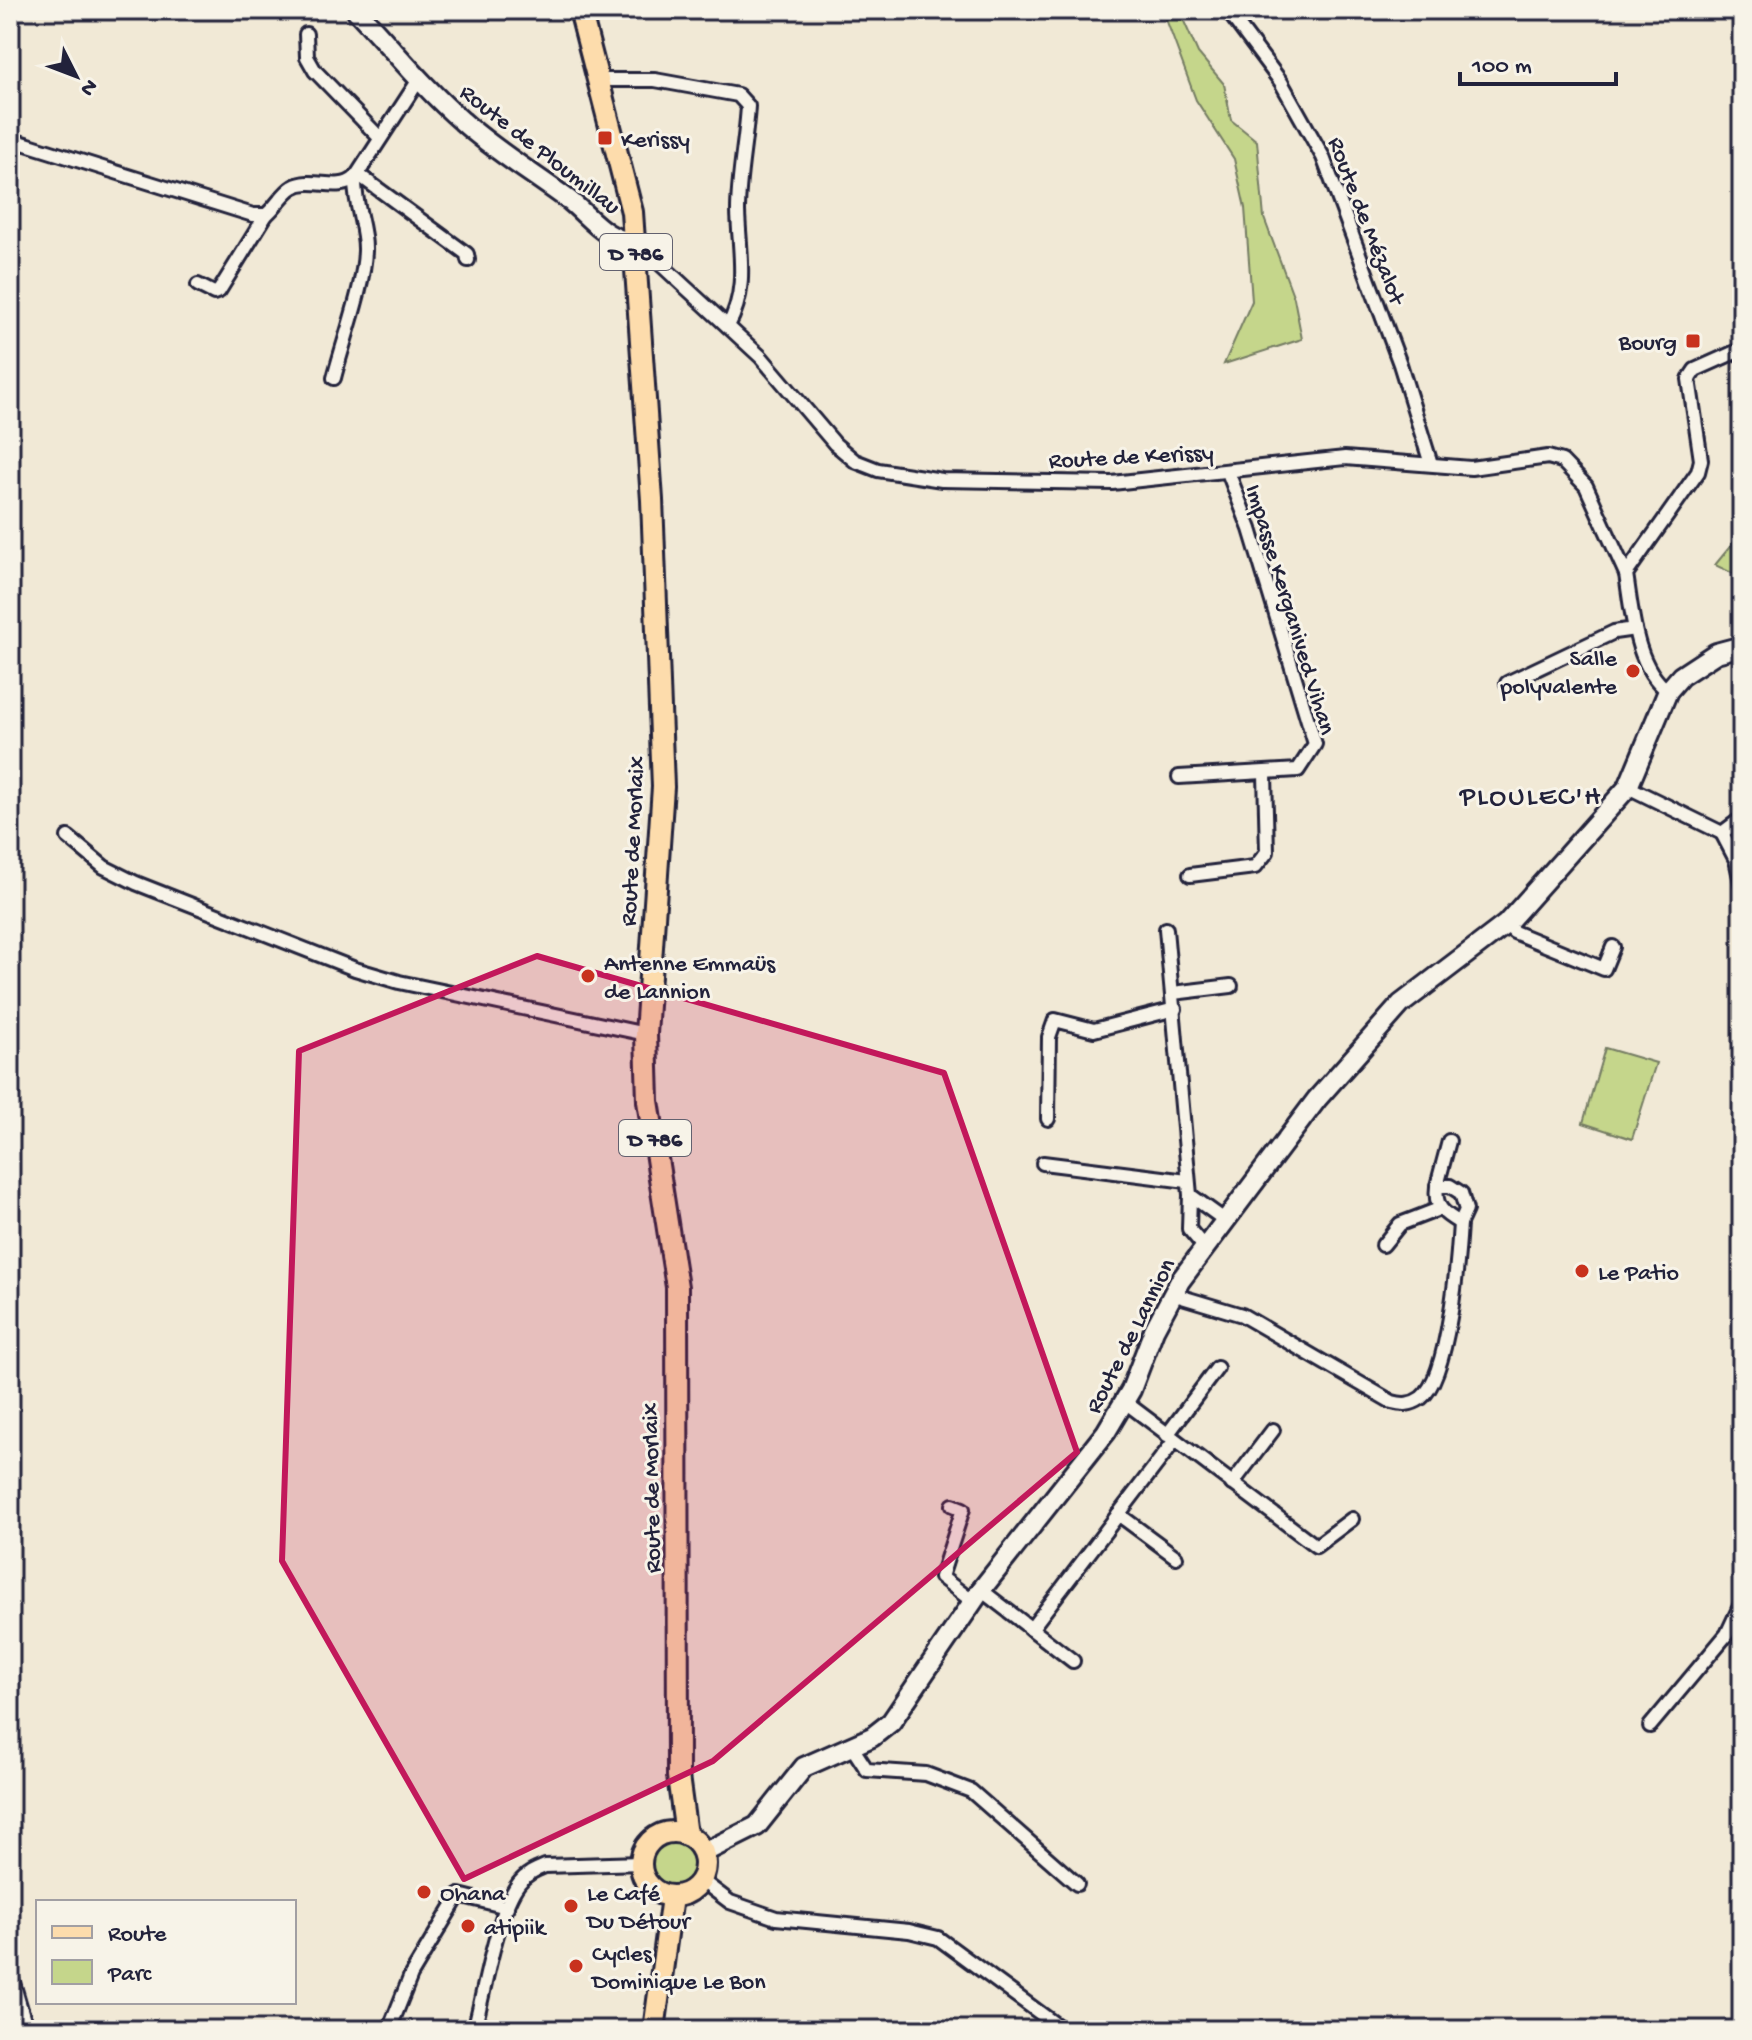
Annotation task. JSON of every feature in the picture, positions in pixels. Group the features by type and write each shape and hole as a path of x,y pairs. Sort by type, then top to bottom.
{"main road":[{"name":"Route de Morlaix","path":"580,10 636,240 663,755 646,1034 648,1101 677,1287 678,1776 686,1835"},
{"name":"Route de Morlaix","path":"663,1834 678,1776"},
{"path":"663,1834 686,1835 703,1853 701,1880 683,1895 672,1897 649,1886 641,1863 647,1845 663,1834"},
{"path":"654,2030 672,1897"}],"street":[{"name":"Route de Ploumillau","path":"356,10 459,119 571,202 602,230 628,242 636,240"},
{"name":"Route de Mézalot","path":"1227,10 1281,82 1323,157 1400,364 1431,464"},
{"path":"306,34 307,57 315,71 380,138"},
{"path":"198,285 214,293 219,291 266,215 291,188 306,183 343,185 357,176 420,78"},
{"path":"599,80 669,82 738,95 748,106 738,212 743,250 742,283 736,312 728,326"},
{"path":"10,139 253,215 266,215"},
{"path":"357,176 421,218 467,254 468,260"},
{"path":"334,378 365,258 357,176"},
{"name":"Route de Kerissy","path":"656,260 761,357 835,444 855,461 878,470 942,480 1112,483 1345,458 1471,468 1548,457 1562,461 1586,486 1626,574 1635,629 1648,668 1668,691"},
{"path":"1626,574 1698,472 1701,460 1689,379 1695,370 1742,349"},
{"name":"Impasse Kerganived Vihan","path":"1228,472 1250,529 1315,744 1298,770 1265,774"},
{"path":"1507,683 1614,632 1635,629"},
{"path":"1668,691 1698,662 1742,646"},
{"name":"Route de Lannion","path":"703,1853 757,1826 804,1767 852,1747 891,1722 976,1595 1106,1432 1125,1402 1172,1294 1317,1099 1401,1004 1506,924 1628,787 1668,691"},
{"path":"1179,777 1265,774 1267,852 1255,867 1190,875"},
{"path":"1628,787 1722,833 1736,860 1742,886"},
{"path":"1722,833 1742,818"},
{"path":"68,837 104,867 136,883 355,969 438,993 646,1034"},
{"path":"1506,924 1514,932 1604,969 1613,947"},
{"path":"1166,929 1190,1195 1189,1229 1205,1248"},
{"path":"1173,993 1231,986"},
{"path":"1048,1119 1049,1037 1055,1020 1094,1030 1175,1009"},
{"path":"1449,1141 1435,1198 1439,1209 1460,1223"},
{"path":"1043,1163 1187,1181"},
{"path":"1172,1294 1242,1315 1392,1402 1406,1405 1422,1397 1433,1382 1457,1289 1460,1223 1466,1210 1461,1193 1450,1186 1437,1186"},
{"path":"1190,1195 1226,1221"},
{"path":"1383,1245 1400,1224 1439,1209"},
{"path":"1031,1629 1118,1514 1217,1368"},
{"path":"1125,1402 1316,1546 1352,1519"},
{"path":"1232,1484 1273,1430"},
{"path":"953,1505 963,1509 941,1577 1031,1629 1073,1661"},
{"path":"1118,1514 1176,1557"},
{"path":"1650,1726 1727,1634 1742,1602"},
{"path":"852,1747 867,1770 926,1774 971,1791 1077,1884"},
{"path":"474,2030 507,1907 518,1884 531,1872 545,1866 641,1863"},
{"path":"701,1880 730,1902 776,1918 909,1931 938,1938 1063,2030"},
{"path":"389,2030 411,1975 459,1895 507,1907"},
{"path":"11,1980 27,2030"}],"highlighted area":[{"path":"537,956 944,1073 1077,1452 713,1761 464,1879 282,1561 299,1051"}],"green space":[{"path":"1179,10 1198,53 1224,84 1231,120 1257,141 1264,218 1294,298 1302,339 1224,364 1252,301 1245,208 1234,159 1196,100 1166,19"},
{"path":"1742,532 1742,578 1715,565"},
{"path":"1605,1048 1656,1063 1632,1139 1583,1123"},
{"path":"671,1840 690,1847 697,1866 690,1885 671,1892 652,1885 645,1866 652,1847"}],"place":[{"name":"Kerissy","path":"605,138"},
{"name":"Bourg","path":"1693,341"},
{"name":"Salle polyvalente","path":"1633,671"},
{"name":"Antenne Emmaüs de Lannion","path":"588,976"},
{"name":"Le Patio","path":"1582,1271"},
{"name":"Ohana","path":"424,1892"},
{"name":"Le Café Du Détour","path":"571,1906"},
{"name":"atipiik","path":"468,1926"},
{"name":"Cycles Dominique Le Bon","path":"576,1966"}],"district":[{"name":"PLOULEC'H","path":"1531,794"}]}
